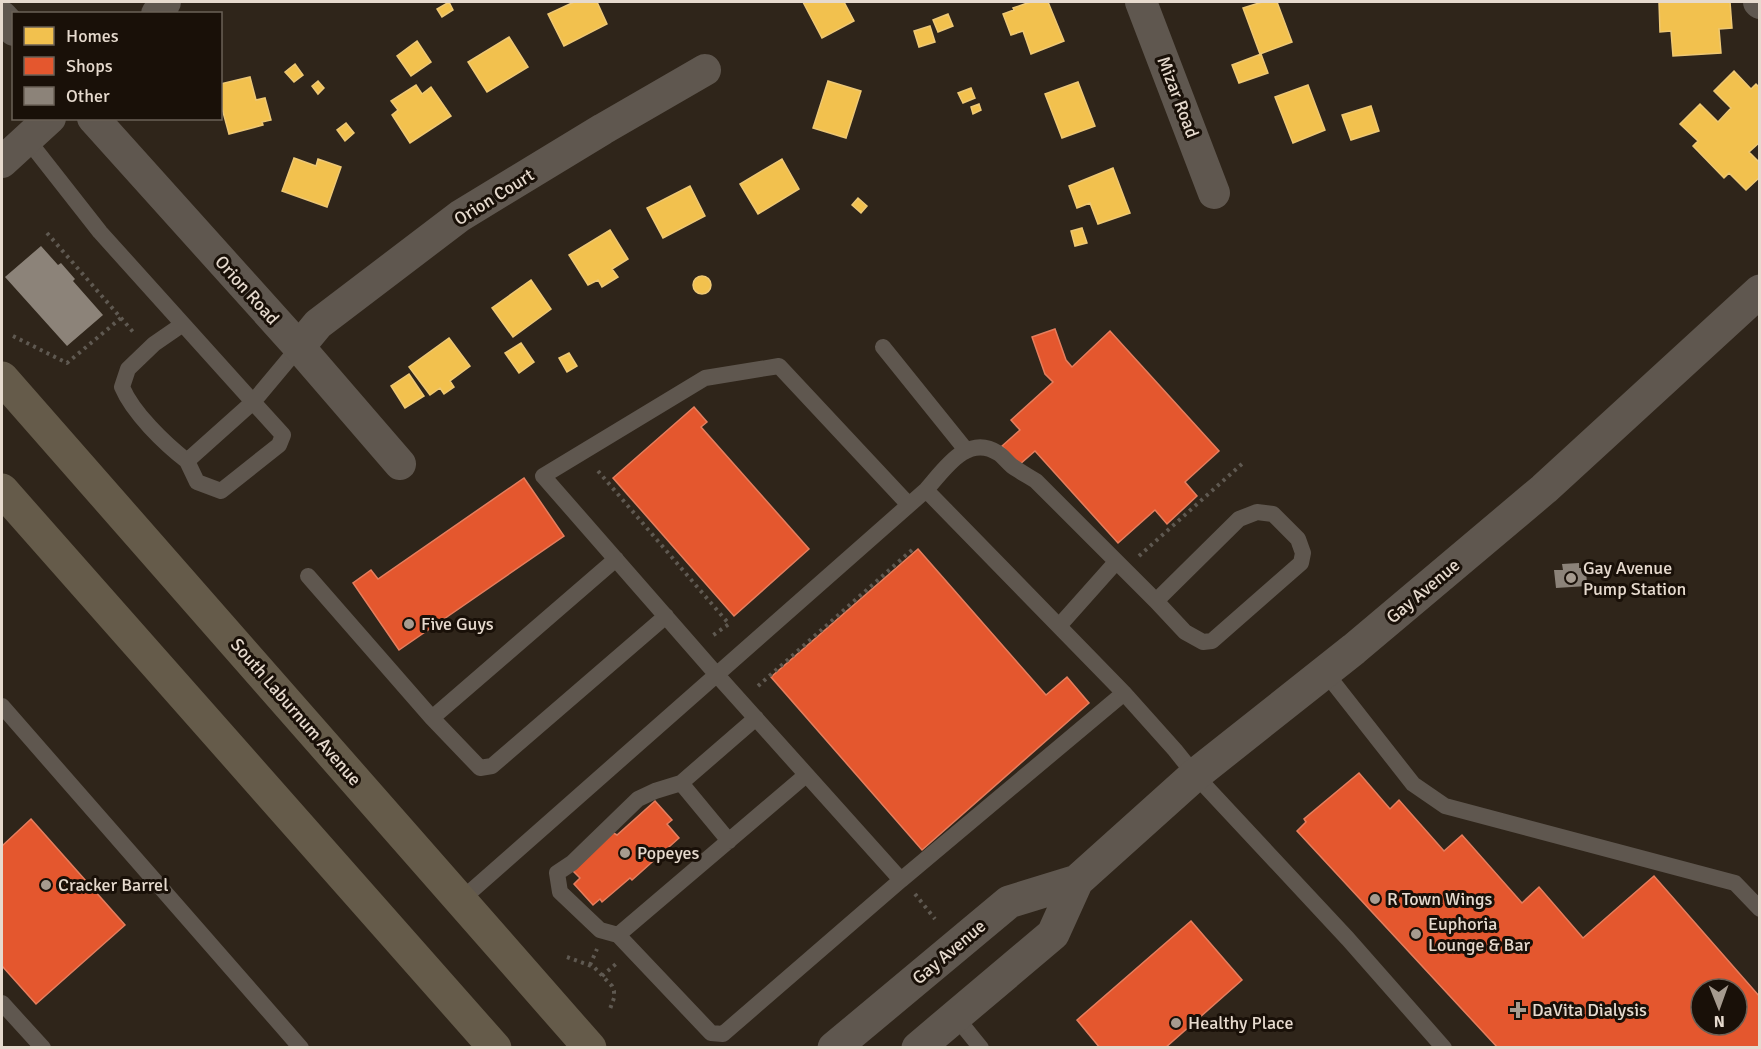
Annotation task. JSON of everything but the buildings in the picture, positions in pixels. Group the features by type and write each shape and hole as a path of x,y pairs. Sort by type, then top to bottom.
{"main road":[{"name":"South Laburnum Avenue","path":"2,378 590,1047"},
{"path":"2,490 495,1047"}],"street":[{"name":"Mizar Road","path":"1141,2 1214,193"},
{"name":"Orion Court","path":"299,347 318,324 460,216 705,70"},
{"path":"2,162 48,120"},
{"name":"Orion Road","path":"95,120 299,347 400,464"},
{"name":"Gay Avenue","path":"918,1047 1053,934 1077,881 1196,775 1325,672 1544,489 1760,291"},
{"name":"Gay Avenue","path":"834,1047 1009,902 1077,881"}],"lane":[{"path":"27,139 100,232 254,402 283,435 279,446 221,491 197,482 187,461 171,448 128,401 122,387 128,369 154,344 183,324"},
{"path":"187,461 254,402 299,347"},
{"path":"883,347 973,448"},
{"path":"901,880 543,476 705,378 779,366 909,505"},
{"path":"461,900 926,490 955,458 973,448 997,452 1012,466 1036,481 1185,632 1203,642 1212,641 1301,563 1303,553 1298,539 1273,514 1257,512 1239,519 1156,601"},
{"path":"926,490 1124,693 1444,1047"},
{"path":"432,718 616,559"},
{"path":"1059,626 1116,562"},
{"path":"308,576 432,718 480,768 492,766 666,616"},
{"path":"1325,672 1413,784 1445,806 1735,883 1760,909"},
{"path":"756,718 681,783 638,799 572,863 557,873 560,892 600,930 618,935 711,1033 723,1034 901,880 1124,693"},
{"path":"2,706 301,1047"},
{"path":"618,935 807,775"},
{"path":"681,783 729,842"},
{"path":"2,1003 43,1047"},
{"path":"955,1016 981,1047"}],"path":[{"path":"47,233 134,333"},
{"path":"13,336 67,363 121,318"},
{"path":"1134,560 1243,463"},
{"path":"598,471 729,624 712,636"},
{"path":"758,686 913,549"},
{"path":"915,894 934,919"},
{"path":"590,965 597,949"},
{"path":"567,957 594,967 612,986 614,998 610,1009"}],"place":[{"name":"Gay Avenue Pump Station","path":"1571,578"},
{"name":"Five Guys","path":"409,624"},
{"name":"Popeyes","path":"625,853"},
{"name":"Cracker Barrel","path":"46,885"},
{"name":"R Town Wings","path":"1375,899"},
{"name":"Euphoria Lounge & Bar","path":"1416,934"},
{"name":"DaVita Dialysis","path":"1518,1010"},
{"name":"Healthy Place","path":"1176,1023"}]}
